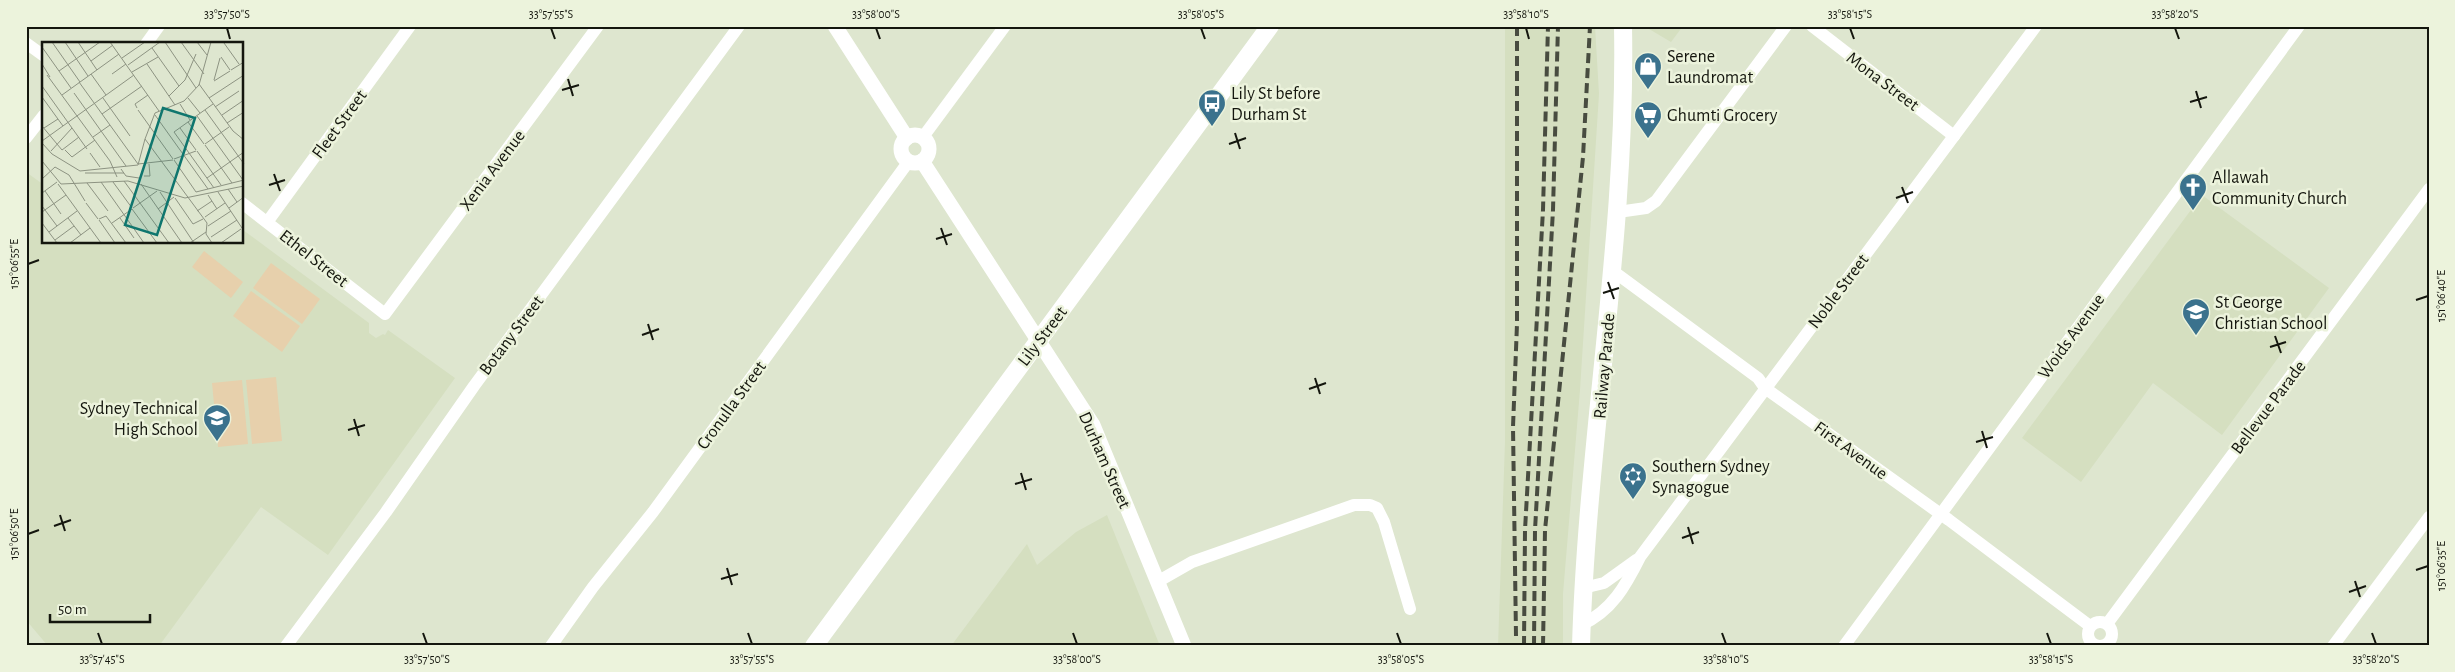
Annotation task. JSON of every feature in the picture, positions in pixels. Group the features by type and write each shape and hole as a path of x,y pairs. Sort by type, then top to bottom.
{"main road":[{"name":"Lily Street","path":"814,646 1270,26"},
{"name":"Railway Parade","path":"1581,646 1583,588 1618,212 1624,89 1623,26"}],"street":[{"path":"147,42 158,26"},
{"name":"Fleet Street","path":"268,222 410,26"},
{"name":"Xenia Avenue","path":"385,314 598,26"},
{"name":"Botany Street","path":"286,646 386,512 474,386 739,26"},
{"path":"835,26 915,137 929,149 916,161 902,154 902,150 915,137 1005,26"},
{"path":"1618,212 1646,208 1656,201 1786,26"},
{"name":"Mona Street","path":"1812,26 1954,136"},
{"name":"Noble Street","path":"1581,624 1602,613 1615,600 1627,582 1640,556 2036,26"},
{"name":"Woids Avenue","path":"1844,646 2299,26"},
{"path":"26,43 42,55"},
{"path":"26,138 42,118"},
{"name":"Durham Street","path":"916,161 1039,341 1092,425 1184,646"},
{"name":"Cronulla Street","path":"550,646 916,161"},
{"name":"Bellevue Parade","path":"2107,624 2429,189"},
{"name":"Ethel Street","path":"244,204 385,314"},
{"name":"First Avenue","path":"1613,272 1758,378 1765,388 1941,514 2090,626"},
{"path":"1158,582 1201,559 1354,505 1370,505 1377,508 1384,522 1410,609"},
{"path":"2333,646 2429,517"},
{"name":"Noble Street","path":"1583,588 1604,583 1640,556"},
{"path":"2100,622 2107,624 2111,630 2113,643 2103,645 2091,644 2088,633 2090,626 2100,622"}],"shaded area":[{"path":"1505,26 1595,26 1599,94 1580,390 1563,594 1563,646 1498,646 1505,442"},
{"path":"1644,26 1683,26 1671,42"},
{"name":"Sydney Technical High School","path":"26,172 42,184 42,244 244,244 244,231 369,323 369,333 376,338 383,334 385,335 388,330 455,378 328,555 261,507 159,646 48,646 26,620"},
{"name":"St George Christian School","path":"2202,195 2329,288 2222,435 2153,383 2081,482 2022,438"},
{"path":"204,251 243,282 231,298 192,267"},
{"path":"271,263 320,299 302,324 253,288"},
{"path":"251,291 300,326 282,352 233,316"},
{"path":"276,377 282,441 252,444 246,380"},
{"path":"242,380 248,444 218,447 212,383"},
{"path":"1107,515 1160,646 951,646 1027,544 1037,565 1076,532"}],"railway":[{"path":"1516,636 1513,427 1517,324 1517,26"},
{"path":"1524,646 1525,530 1543,210 1548,26"},
{"path":"1534,646 1535,530 1553,210 1558,26"},
{"path":"1543,646 1545,530 1583,157 1590,26"}],"place":[{"name":"Serene Laundromat","path":"1648,90"},
{"name":"Lily St before Durham St","path":"1212,127"},
{"name":"Ghumti Grocery","path":"1648,139"},
{"name":"Allawah Community Church","path":"2193,211"},
{"name":"St George Christian School","path":"2196,336"},
{"name":"Sydney Technical High School","path":"217,442"},
{"name":"Southern Sydney Synagogue","path":"1633,500"}]}
